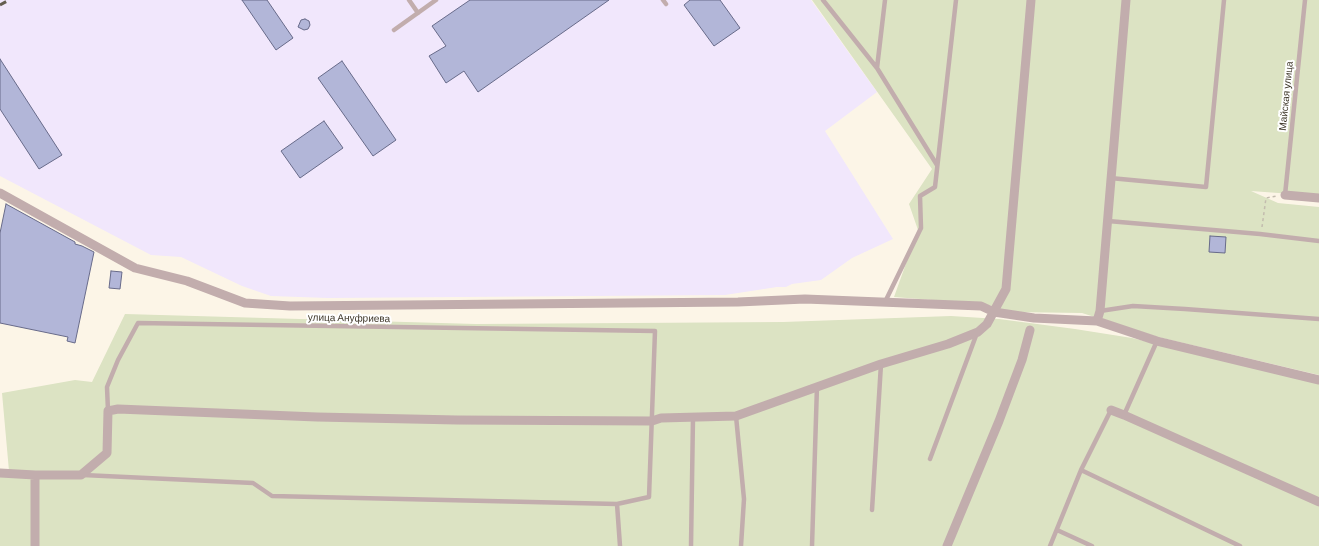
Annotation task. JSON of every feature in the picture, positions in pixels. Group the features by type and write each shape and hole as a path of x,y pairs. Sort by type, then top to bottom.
{"street":[{"path":"0,473 82,475 108,453 108,411 118,409 325,418 652,421 661,418 736,416 817,386 881,364 948,344 978,332 987,324 1006,289 1031,0"},
{"path":"1097,321 1100,311 1126,0"},
{"path":"0,193 135,268 187,281 245,303 290,306 738,302 805,299 981,306 994,312 1034,318 1097,321 1157,341 1319,380"},
{"path":"1284,195 1319,198"},
{"path":"948,546 999,421 1022,360 1030,330"},
{"path":"1111,410 1319,502"},
{"path":"34,475 35,546"}],"lane":[{"path":"409,0 418,13"},
{"path":"394,30 436,0"},
{"path":"823,0 877,68 937,165"},
{"path":"877,68 885,0"},
{"path":"886,302 920,228 920,196 934,187 956,0"},
{"path":"1110,178 1206,187 1224,0"},
{"name":"Майская улица","path":"1284,195 1305,0"},
{"path":"1108,221 1260,234 1319,241"},
{"path":"1100,311 1133,306 1319,319"},
{"name":"улица Ануфриева","path":"108,411 107,387 118,360 138,323 655,331 652,421"},
{"path":"930,459 978,332"},
{"path":"1124,415 1157,341"},
{"path":"872,510 881,364"},
{"path":"812,546 817,386"},
{"path":"1050,546 1081,470 1111,410"},
{"path":"736,416 744,499 741,546"},
{"path":"691,546 693,417"},
{"path":"82,475 253,483 272,496 617,504 650,497 652,421"},
{"path":"1081,470 1240,546"},
{"path":"617,504 620,546"},
{"path":"1057,530 1092,546"}],"path":[{"path":"1260,234 1266,198 1284,195"}],"shaded area":[{"path":"0,0 811,0 877,92 825,131 893,239 852,258 821,280 792,284 786,287 725,295 328,298 271,296 242,286 181,257 151,255 0,176"}],"green space":[{"path":"812,0 1319,0 1319,196 1251,191 1278,203 1319,207 1319,375 1158,337 1082,313 1011,312 985,304 894,297 918,230 909,204 932,169"},
{"path":"125,314 476,324 783,322 951,316 999,319 1132,338 1319,384 1319,546 0,546 0,471 9,471 2,393 75,380 92,382"}],"building":[{"path":"242,0 267,0 293,38 276,50"},
{"path":"470,0 609,0 478,92 464,71 446,83 429,56 446,46 432,26"},
{"path":"690,0 720,0 740,28 714,46 684,5"},
{"path":"305,19 309,21 310,25 308,29 304,30 298,27 301,20"},
{"path":"0,59 62,155 39,169 0,109"},
{"path":"342,61 396,140 373,156 318,78"},
{"path":"324,121 343,148 300,178 281,151"},
{"path":"6,204 75,242 75,244 94,252 75,343 67,341 68,337 0,323 0,233"},
{"path":"1210,236 1226,237 1225,253 1209,252"},
{"path":"111,271 122,272 120,289 109,288"}],"railway":[{"path":"0,5 9,0"}]}
